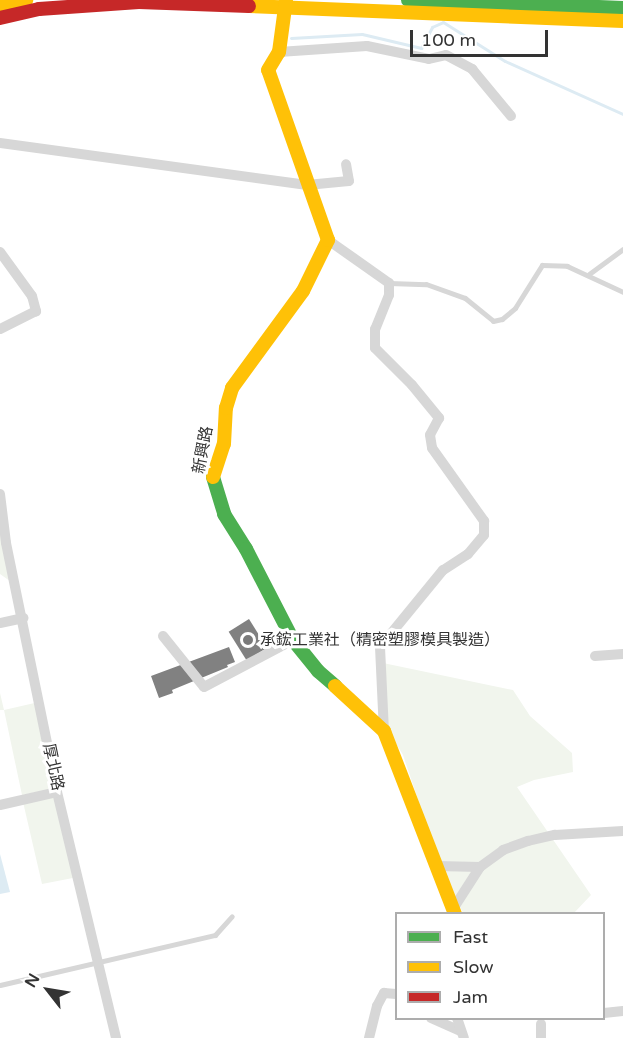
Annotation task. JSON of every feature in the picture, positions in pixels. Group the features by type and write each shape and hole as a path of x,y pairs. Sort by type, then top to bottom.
{"street":[{"path":"0,6 26,0"},
{"path":"408,0 623,8"},
{"path":"0,18 39,9 96,3 286,3 623,21"},
{"path":"286,3 279,52 268,70 328,240 389,283 389,295 375,329 375,348 412,385 439,418 430,435 432,448 484,521 484,535 468,554 443,570 380,647 384,731"},
{"path":"279,52 367,46 429,58 446,55 472,69 511,116"},
{"path":"0,143 307,185 349,181 346,164"},
{"name":"新興路","path":"328,240 303,291 232,388 226,408 224,444 212,479 224,514 246,549 293,640 318,671 384,731 454,911"},
{"path":"0,252 32,296 36,311 0,329"},
{"name":"厚北路","path":"0,494 6,543 57,792 116,1038"},
{"path":"0,623 23,618"},
{"path":"163,636 204,687 293,640"},
{"path":"595,656 623,654"},
{"path":"0,806 57,792"},
{"path":"454,911 480,867 503,850 528,840 555,835 623,831"},
{"path":"437,866 480,867"},
{"path":"369,1038 377,1006 384,993 395,994"},
{"path":"605,1013 623,1011"},
{"path":"435,1020 462,1035"},
{"path":"458,1020 462,1035"},
{"path":"538,1021 541,1038"}],"lane":[{"path":"589,274 623,249"},
{"path":"389,283 426,284 465,298 493,321 502,319 515,309 532,276 542,265 567,266 589,274 623,292"},
{"path":"0,985 215,935 232,916"}],"shaded area":[{"path":"0,511 17,586 0,574"},
{"path":"383,663 513,690 530,716 572,753 573,772 534,780 517,787 591,895 575,912 462,912 442,871 403,755 384,724"},
{"path":"0,693 4,710 0,710"},
{"path":"39,702 51,789 22,795 4,710"},
{"path":"53,795 78,877 42,884 23,802"},
{"path":"0,854 10,892 0,894"}],"building":[{"name":"承鋐工業社（精密塑膠模具製造）","path":"249,619 267,648 247,661 229,632"},
{"path":"229,647 235,662 159,698 151,676"}],"waterway":[{"path":"291,38 362,34 421,48 432,27 443,22 505,61 623,114"}],"traffic: fast":[{"path":"408,0 623,8"},
{"path":"213,477 224,514 246,549 293,640 318,671 335,686"}],"traffic: slow":[{"path":"0,6 26,0"},
{"path":"213,477 224,444 226,408 232,388 303,291 328,240 268,70 279,52 286,0"},
{"path":"249,6 623,21"},
{"path":"335,686 384,731 454,912"}],"traffic: jam":[{"path":"0,18 39,9 139,2 249,6"}],"place":[{"name":"承鋐工業社（精密塑膠模具製造）","path":"248,640"}]}
